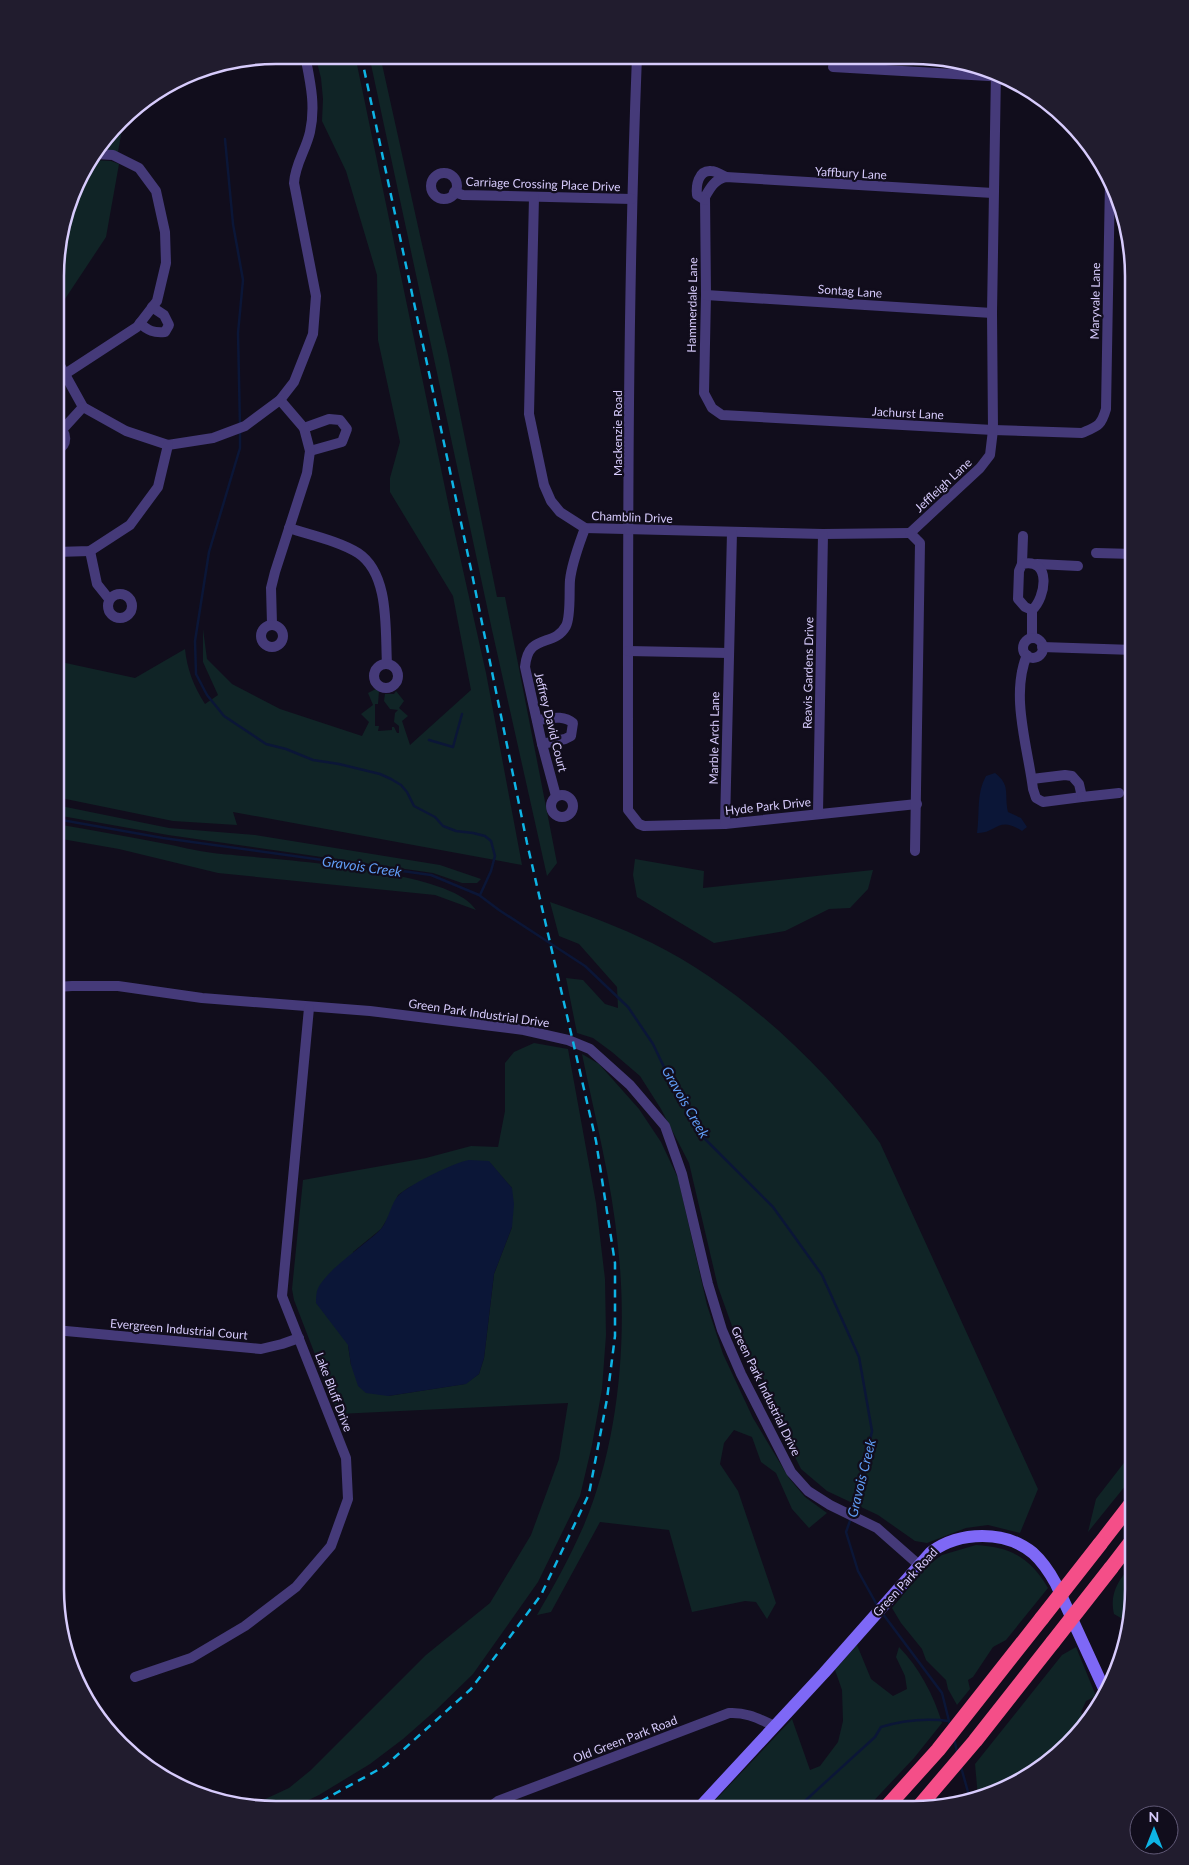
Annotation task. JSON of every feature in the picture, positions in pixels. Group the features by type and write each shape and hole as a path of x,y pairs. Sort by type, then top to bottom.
{"highway":[{"path":"892,1801 985,1692 1125,1512"},
{"path":"924,1801 992,1720 1125,1550"}],"street":[{"path":"64,371 83,406 126,431 168,444 213,438 245,426 280,400 294,382 313,334 316,296 294,184 295,170 310,133 313,102 306,64"},
{"name":"Mackenzie Road","path":"628,810 632,198 637,64"},
{"path":"833,68 978,74"},
{"name":"Jeffleigh Lane","path":"910,533 980,468 990,455 993,430 993,193 999,82"},
{"path":"66,374 137,327 157,301 166,263 165,232 156,191 139,168 114,155 103,154"},
{"name":"Hammerdale Lane","path":"705,200 697,195 696,186 700,177 705,172 713,170 726,177"},
{"name":"Yaffbury Lane","path":"726,177 993,193"},
{"name":"Hammerdale Lane","path":"712,408 704,393 706,295 704,197 711,185 726,177"},
{"name":"Carriage Crossing Place Drive","path":"454,192 463,195 632,198"},
{"name":"Chamblin Drive","path":"534,197 529,414 544,485 551,501 560,512 585,528 824,534 910,533"},
{"name":"Maryvale Lane","path":"1102,422 1106,409 1110,197"},
{"name":"Sontag Lane","path":"706,295 992,313"},
{"path":"140,323 147,330 156,333 166,332 169,325 164,315 152,308"},
{"path":"272,624 271,588 274,572 307,473 310,451 304,428 280,400"},
{"path":"64,423 83,406"},
{"name":"Jachurst Lane","path":"712,408 722,415 993,430 1082,433 1102,422"},
{"path":"304,428 329,419 340,420 347,429 342,442 310,451"},
{"path":"64,552 90,551 130,525 158,487 168,444"},
{"path":"289,528 347,548 359,554 372,566 382,590 387,664"},
{"name":"Jeffrey David Court","path":"556,796 525,667 529,650 538,643 556,635 566,626 573,563 585,528"},
{"name":"Marble Arch Lane","path":"724,824 732,532"},
{"path":"910,533 920,543 915,852"},
{"name":"Reavis Gardens Drive","path":"818,813 824,534"},
{"path":"1023,536 1018,599 1024,607 1032,610"},
{"path":"90,551 97,584 110,599"},
{"path":"1096,553 1125,554"},
{"path":"1022,564 1029,562 1078,566"},
{"path":"1032,610 1038,605 1042,597 1043,572 1037,564"},
{"path":"1032,610 1032,638"},
{"path":"1027,656 1035,657 1041,653 1042,647 1040,642 1032,638 1026,640 1023,646 1027,656 1021,686 1022,724 1036,798 1043,802 1119,793"},
{"path":"1042,647 1125,650"},
{"path":"628,650 729,653"},
{"path":"537,720 561,717 568,718 573,723 571,736 566,739 542,744"},
{"path":"1032,779 1065,775 1072,776 1079,784 1082,797"},
{"name":"Hyde Park Drive","path":"628,810 644,826 724,824 916,804"},
{"name":"Green Park Industrial Drive","path":"64,986 118,986 202,998 309,1008 370,1011 480,1024 524,1030 568,1040 590,1049 630,1085 665,1126 682,1174 708,1284 722,1330 741,1374 791,1472 808,1491 830,1505 877,1528 919,1565"},
{"name":"Lake Bluff Drive","path":"134,1677 192,1658 246,1626 296,1587 331,1546 348,1499 346,1458 282,1296 309,1008"},
{"name":"Evergreen Industrial Court","path":"64,1331 261,1349 299,1338"},
{"name":"Green Park Road","path":"705,1801 919,1565 938,1547 969,1537 995,1537 1009,1540 1027,1548 1042,1563 1056,1584 1102,1685"},
{"name":"Old Green Park Road","path":"498,1801 729,1713 739,1712 751,1715 775,1726"}],"green space":[{"path":"317,64 357,64 450,512 486,673 522,865 233,812 237,825 173,821 64,799 64,663 135,678 185,649 187,664 192,678 205,704 218,695 203,662 203,629 207,659 232,684 280,709 362,736 369,722 361,714 373,705 368,693 376,689 379,691 378,704 375,704 375,726 379,726 378,731 392,730 392,727 394,727 397,733 399,733 399,726 394,722 395,713 398,710 390,709 384,701 385,694 394,694 396,691 404,701 399,708 408,716 402,721 410,745 471,690 453,596 390,492 390,478 400,442 378,340 377,275 346,171 322,121 323,99"},
{"path":"371,64 382,64 448,355 497,597 505,597 557,863 547,876 492,630"},
{"path":"122,130 118,152 106,150"},
{"path":"98,160 111,161 119,164 106,237 64,300 64,262 71,221 80,195"},
{"path":"64,807 169,828 255,835 440,865 481,879 477,883 462,883 433,873 168,835 64,816"},
{"path":"64,825 207,852 354,868 395,875 432,884 460,896 476,910 435,895 218,873 119,849 64,839"},
{"path":"635,859 704,871 703,888 873,870 868,889 850,908 829,909 785,931 714,943 637,897 633,875"},
{"path":"550,902 640,937 716,981 778,1030 806,1057 858,1114 880,1143 1038,1489 1020,1533 988,1525 966,1528 927,1543 915,1541 878,1515 827,1491 801,1469 737,1340 718,1287 689,1163 661,1109 640,1076 593,1038 577,1033 566,978 583,980 605,1004 618,1008 617,987 579,944 559,936"},
{"path":"534,1043 568,1049 596,1203 605,1279 606,1335 602,1389 580,1496 538,1582 473,1674 436,1710 403,1739 370,1764 319,1795 307,1801 261,1801 289,1788 311,1770 426,1655 490,1603 531,1535 559,1459 568,1403 338,1414 294,1300 292,1289 303,1180 426,1158 471,1146 498,1147 505,1111 505,1063 514,1052","holes":["489,1162 512,1188 512,1227 494,1274 484,1358 479,1374 465,1384 388,1396 351,1365 348,1345 353,1252 381,1229 391,1213 398,1195 441,1172"]},
{"path":"582,1054 599,1064 639,1109 661,1142 678,1178 707,1305 723,1354 753,1418 789,1478 805,1497 827,1513 809,1528 792,1509 776,1473 761,1462 752,1437 734,1430 724,1443 720,1464 738,1491 776,1603 767,1619 756,1602 745,1601 692,1612 669,1530 600,1522 551,1612 537,1615 573,1548 596,1493 613,1424 621,1352 621,1281 615,1223 607,1174"},
{"path":"1125,1462 1125,1486 1088,1532 1096,1499"},
{"path":"976,1545 999,1548 1018,1556 1034,1568 1048,1588 1006,1640 993,1647 973,1677 968,1680 970,1689 957,1705 948,1689 946,1680 926,1660 922,1649 901,1623 892,1608 927,1566 942,1555"},
{"path":"1125,1574 1123,1619 1114,1614 1113,1606 1114,1592"},
{"path":"857,1645 871,1679 893,1696 907,1689 905,1676 896,1657 899,1647 913,1664 930,1692 942,1723 914,1758 873,1801 715,1801 792,1719 810,1770 820,1766 838,1742 843,1721 842,1690 835,1670"},
{"path":"1076,1647 1096,1696 1086,1701 1081,1712 1083,1715 1073,1729 1053,1749 1019,1773 977,1791 975,1764 1062,1655"}],"water":[{"path":"995,773 1000,777 1005,786 1008,812 1021,818 1027,827 1022,831 1008,825 1002,825 983,833 977,833 983,783 986,776"},
{"path":"469,1160 489,1161 512,1188 514,1204 512,1227 494,1274 484,1358 479,1374 466,1384 388,1396 366,1393 358,1386 351,1365 348,1345 316,1303 317,1291 336,1267 380,1230 386,1222 394,1201 400,1194 433,1174"}],"waterway":[{"path":"225,139 233,224 243,280 238,333 240,426"},
{"path":"240,431 240,448 209,552 195,641 196,674 207,695 224,716 266,744 286,749 313,760 380,774 401,785 414,806 435,817 443,826 456,831 485,836 491,841 495,856 491,871 480,895"},
{"path":"429,740 453,747 462,714"},
{"name":"Gravois Creek","path":"64,820 163,838 431,875 479,895 585,966 628,1007 653,1044 674,1088 704,1138 773,1207 822,1275 859,1357 872,1431 860,1489 852,1513"},
{"name":"Gravois Creek","path":"851,1518 846,1532 858,1571 877,1605"},
{"name":"Gravois Creek","path":"883,1614 942,1693 950,1725"},
{"path":"805,1801 875,1737 881,1727 915,1720 949,1721"},
{"name":"Gravois Creek","path":"954,1738 957,1752"},
{"name":"Gravois Creek","path":"961,1767 969,1794"}],"railway":[{"path":"322,1801 385,1766 471,1689 541,1595 589,1494 607,1399 615,1336 615,1263 596,1141 527,843 472,574 363,64"}]}
